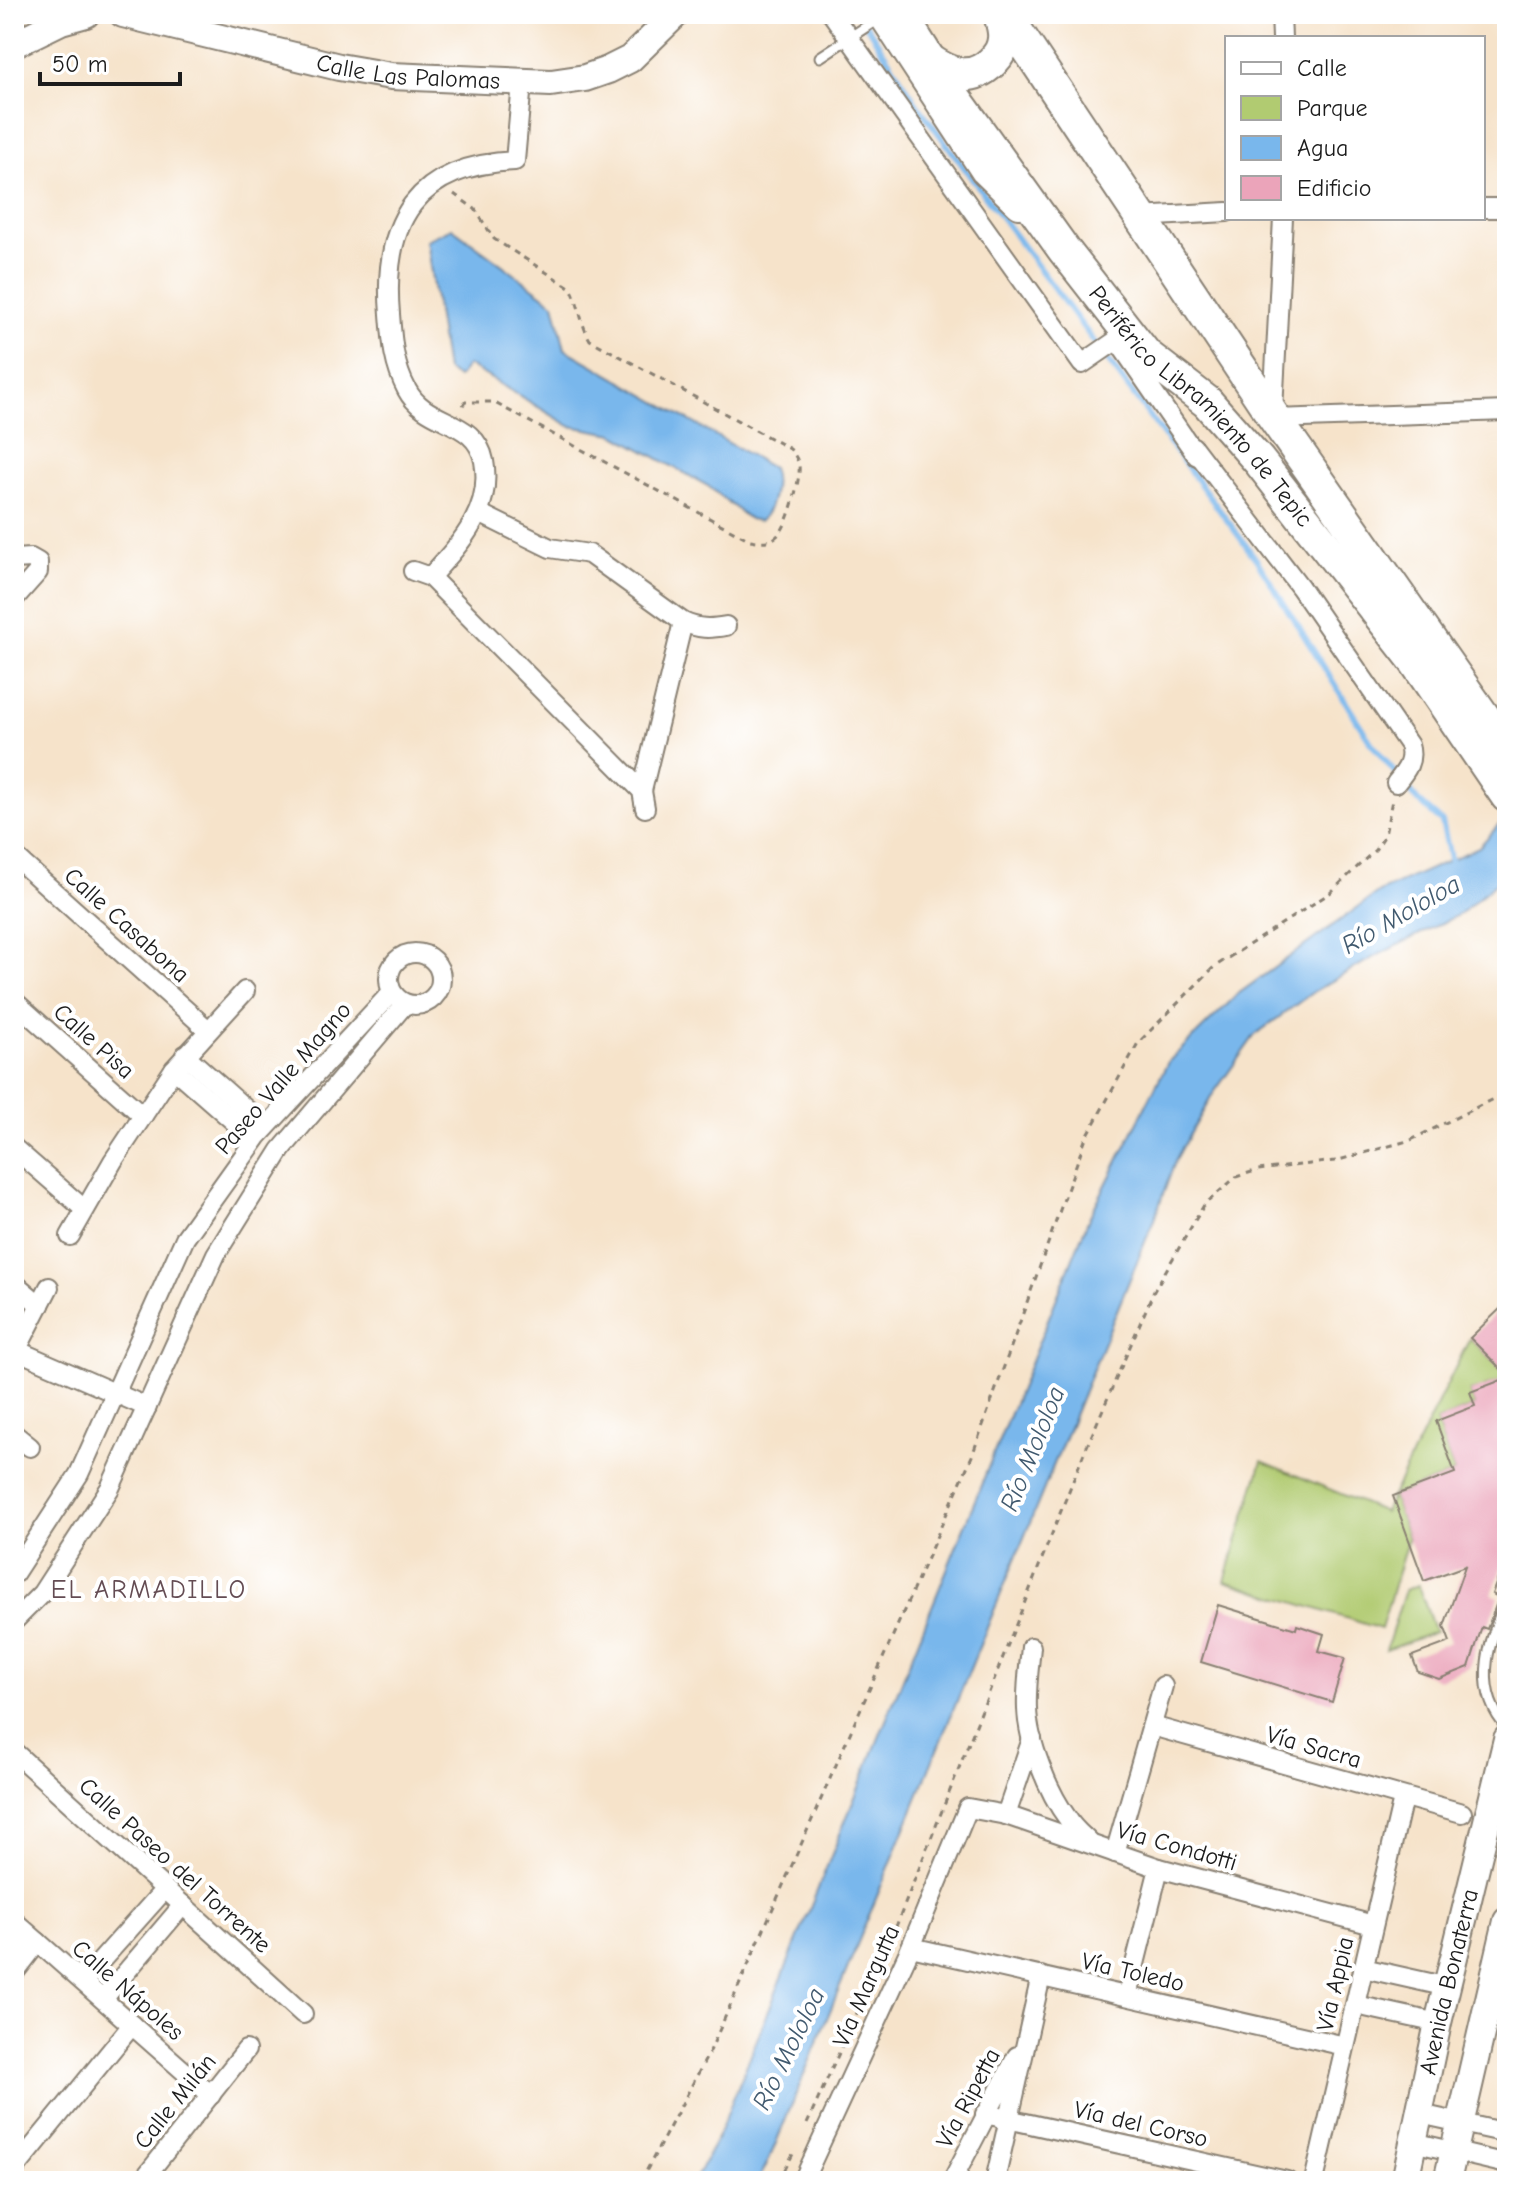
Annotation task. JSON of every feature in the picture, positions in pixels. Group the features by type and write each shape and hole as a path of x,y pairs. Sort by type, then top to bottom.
{"highway":[{"path":"929,60 957,75 972,75 989,65 1000,53 1004,41 1003,14"},
{"name":"Periférico Libramiento de Tepic","path":"1003,14 1274,418 1507,750"},
{"name":"Periférico Libramiento de Tepic","path":"885,16 929,60 1064,250 1146,355 1207,402 1259,461 1413,658 1503,789"}],"main road":[{"path":"14,44 61,21 86,14"},
{"name":"Calle Las Palomas","path":"123,14 365,72 522,83 585,78 608,70 630,59 676,14"},
{"path":"885,16 984,171 1064,250"},
{"name":"Avenida Bonaterra","path":"1405,2181 1504,1730"},
{"name":"Avenida Bonaterra","path":"1447,2181 1507,1921"}],"street":[{"path":"832,14 853,36 1082,364 1117,340 1197,456 1300,587 1403,734 1412,754 1400,778"},
{"path":"1281,14 1282,36"},
{"path":"522,83 515,161 485,162 454,172 429,186 406,212 391,250 388,298 393,355 408,393 428,413 478,441 485,463 479,513 465,538 421,574 643,799 683,622"},
{"path":"1485,208 1507,208"},
{"path":"1139,217 1225,212"},
{"path":"1283,220 1274,418 1507,411"},
{"path":"1146,355 1197,456"},
{"path":"479,513 550,548 589,554 683,622 696,628 726,626"},
{"path":"14,559 31,558 38,562 38,572 14,599"},
{"name":"Calle Casabona","path":"14,856 208,1030"},
{"path":"70,1236 84,1209 180,1062 245,991"},
{"name":"Paseo Valle Magno","path":"14,1574 79,1474 185,1238 260,1133 399,998 281,1150 216,1254 110,1488 42,1593 14,1621"},
{"name":"Calle Pisa","path":"14,1001 143,1116"},
{"path":"180,1062 260,1133"},
{"path":"14,1148 84,1209"},
{"path":"14,1283 40,1305"},
{"path":"49,1287 15,1353 147,1407"},
{"path":"14,1434 30,1447"},
{"path":"1031,1647 1026,1685 1032,1739 1042,1768 1068,1820 1094,1846"},
{"path":"1115,1853 1163,1686"},
{"name":"Vía Sacra","path":"1152,1726 1462,1813"},
{"path":"1006,1815 1032,1739"},
{"name":"Calle Paseo del Torrente","path":"14,1752 303,2014"},
{"name":"Vía Appia","path":"1314,2181 1403,1798"},
{"name":"Vía Condotti","path":"968,1808 1006,1815 1159,1868 1373,1925"},
{"name":"Vía Margutta","path":"803,2181 911,1947 968,1808"},
{"path":"1127,1996 1159,1868"},
{"path":"83,1981 165,1889"},
{"path":"104,1998 183,1905"},
{"path":"137,1920 156,1936"},
{"name":"Calle Nápoles","path":"14,1921 211,2095"},
{"path":"14,1973 38,1942"},
{"name":"Vía Toledo","path":"911,1947 1345,2046"},
{"path":"1363,1968 1448,1987"},
{"name":"Vía Ripetta","path":"995,2181 1041,1976"},
{"path":"1356,2005 1438,2023"},
{"path":"14,2170 132,2025"},
{"name":"Vía Ripetta","path":"952,2181 1027,2038"},
{"name":"Calle Milán","path":"142,2181 246,2050"},
{"name":"Vía del Corso","path":"985,2114 1287,2181"},
{"path":"1420,2114 1507,2133"},
{"path":"1413,2142 1507,2164"}],"lane":[{"path":"820,57 885,16"},
{"path":"1504,1730 1492,1706 1485,1670 1488,1651 1507,1598"}],"path":[{"path":"436,182 475,209 494,239 571,288 582,327 590,340 778,441 796,457 799,475 785,525 771,540 762,542 750,540 493,402 465,402 452,424"},
{"path":"641,2181 711,2049 972,1456 1085,1140 1138,1043 1214,967 1330,893 1375,850 1385,835 1400,778"},
{"path":"804,2131 897,1924 1096,1426 1154,1291 1204,1205 1236,1177 1258,1170 1335,1161 1411,1140 1507,1092"},
{"path":"779,2181 798,2145"}],"green space":[{"path":"1470,1338 1507,1375 1503,1380 1470,1392 1475,1406 1436,1421 1455,1473 1393,1496 1408,1538 1381,1629 1225,1581 1262,1461 1384,1512"},
{"path":"1418,1585 1435,1632 1386,1650 1405,1590"}],"water":[{"path":"452,228 554,303 565,349 772,468 773,496 760,521 749,519 708,486 614,434 570,426 468,365 458,378 446,370 426,240"},
{"name":"Río Mololoa","path":"1507,816 1507,873 1460,914 1313,992 1255,1035 1213,1094 1176,1159 1152,1225 769,2160 758,2181 694,2181 718,2136 1089,1218 1168,1062 1238,994 1379,892 1479,847"}],"building":[{"path":"1507,1302 1507,1375 1470,1338"},
{"path":"1507,1378 1507,1555 1492,1594 1499,1597 1487,1629 1482,1627 1469,1667 1439,1679 1418,1672 1412,1656 1450,1642 1444,1626 1465,1566 1424,1581 1393,1496 1455,1473 1436,1421 1475,1406 1470,1392"},
{"path":"1218,1605 1296,1629 1297,1625 1324,1634 1319,1651 1345,1658 1332,1702 1201,1662"}],"waterway":[{"name":"Río Mololoa","path":"859,14 919,107 1256,559 1372,744 1418,801 1442,822 1452,867"}],"district":[{"name":"EL ARMADILLO","path":"149,1590"}]}
